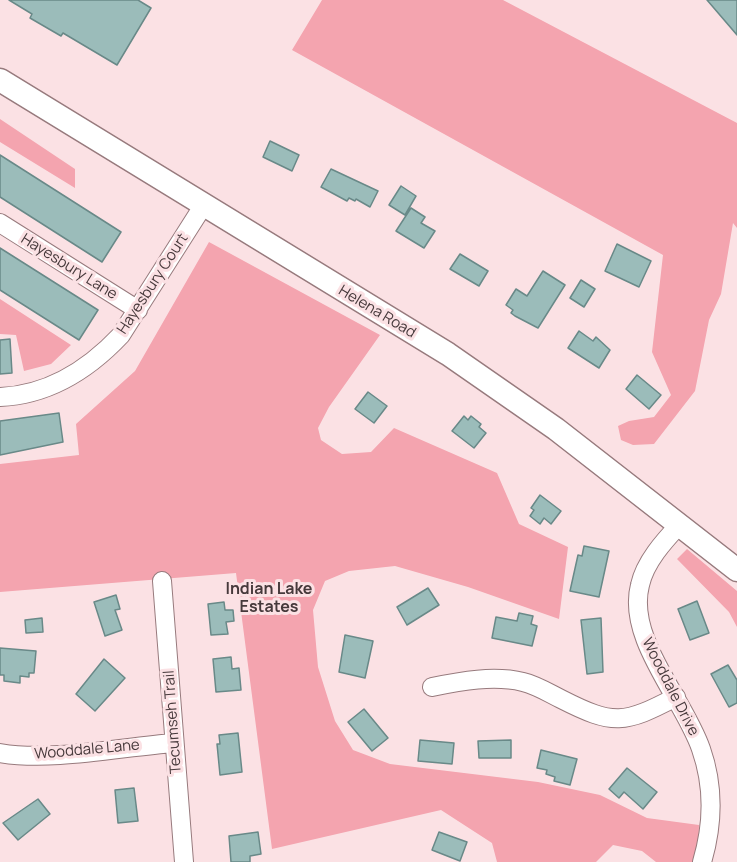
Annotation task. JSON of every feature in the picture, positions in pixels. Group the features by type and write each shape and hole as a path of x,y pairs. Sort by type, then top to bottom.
{"main road":[{"name":"Helena Road","path":"0,80 448,354 548,423 737,570"}],"street":[{"name":"Hayesbury Court","path":"0,397 44,389 86,367 121,335 203,206"},
{"name":"Hayesbury Lane","path":"0,223 138,310"},
{"name":"Wooddale Drive","path":"680,524 644,572 640,583 637,608 642,633 701,748 710,783 709,829 702,862"},
{"name":"Tecumseh Trail","path":"162,581 183,862"},
{"path":"432,687 462,681 520,681 589,713 618,720 633,718 676,697"},
{"name":"Wooddale Lane","path":"0,753 16,756 54,754 174,743"}],"shaded area":[{"path":"322,0 503,0 737,123 737,228 733,223 721,294 709,320 695,391 654,444 633,445 621,440 618,426 629,421 654,417 671,395 652,352 663,255 292,50"},
{"path":"0,119 75,169 75,188 0,142"},
{"path":"209,242 380,335 329,407 318,428 321,440 342,454 371,452 394,428 497,473 519,524 568,547 559,619 468,587 395,566 349,571 325,581 313,610 318,667 335,721 353,750 390,764 538,782 600,795 647,818 699,825 698,855 693,862 656,862 642,851 613,845 596,862 497,862 492,843 441,810 272,849 236,573 0,592 0,464 79,455 76,424 135,371"},
{"path":"0,299 71,345 51,364 24,371 16,335 0,334"},
{"path":"687,549 737,591 737,627 729,612 677,559"}],"building":[{"path":"9,0 138,0 151,8 117,65 63,33 61,36 30,18 32,14"},
{"path":"707,0 737,0 737,35"},
{"path":"270,141 299,155 292,171 263,157"},
{"path":"0,155 121,232 102,262 0,197"},
{"path":"331,169 378,191 370,207 356,199 355,201 349,198 347,201 321,187"},
{"path":"401,186 416,196 405,215 389,205"},
{"path":"411,208 425,217 421,223 435,231 424,248 396,231"},
{"path":"617,244 651,261 639,287 605,271"},
{"path":"0,248 98,310 79,340 0,290"},
{"path":"460,254 488,271 479,286 450,269"},
{"path":"543,271 565,285 538,328 515,316 511,313 513,310 506,305 516,289 527,296"},
{"path":"581,280 595,289 584,307 570,298"},
{"path":"579,331 593,341 596,337 610,350 599,368 568,348"},
{"path":"10,339 12,373 0,374 0,340"},
{"path":"637,375 661,395 649,409 626,389"},
{"path":"368,392 387,406 374,423 355,409"},
{"path":"59,413 63,442 0,455 0,421"},
{"path":"464,416 468,420 471,416 481,424 479,427 486,433 474,448 452,431"},
{"path":"540,495 561,511 551,524 544,518 540,524 530,516 534,510 531,508"},
{"path":"584,546 609,551 599,597 570,591 578,555 582,556"},
{"path":"428,588 439,605 407,625 397,607"},
{"path":"116,595 120,609 115,610 122,630 105,636 94,602"},
{"path":"697,601 709,633 690,640 678,609"},
{"path":"224,602 225,610 233,610 234,621 226,622 228,634 211,635 208,604"},
{"path":"519,613 533,616 531,624 537,626 532,646 492,638 496,617 517,621"},
{"path":"42,618 43,632 26,633 25,620"},
{"path":"601,618 603,672 587,674 581,620"},
{"path":"345,635 373,641 365,678 339,672"},
{"path":"0,648 36,651 34,673 29,673 29,677 20,676 20,683 4,681 4,675 0,675"},
{"path":"231,657 232,669 239,668 241,690 216,692 213,659"},
{"path":"104,659 125,678 95,711 76,694"},
{"path":"728,665 737,680 737,703 729,707 711,674"},
{"path":"364,709 388,738 372,751 348,722"},
{"path":"238,733 242,772 220,775 217,744 220,744 219,735"},
{"path":"420,740 454,743 452,764 418,761"},
{"path":"511,740 511,758 479,758 478,741"},
{"path":"541,750 577,759 570,785 554,781 555,777 546,774 547,770 537,768"},
{"path":"627,768 657,792 643,809 624,792 619,798 609,789"},
{"path":"134,788 138,821 118,823 115,790"},
{"path":"38,799 50,814 18,840 3,823"},
{"path":"258,832 261,854 250,856 250,862 231,862 229,836"},
{"path":"439,832 467,842 460,861 432,850"}],"district":[{"name":"Indian Lake Estates","path":"269,599"}]}
